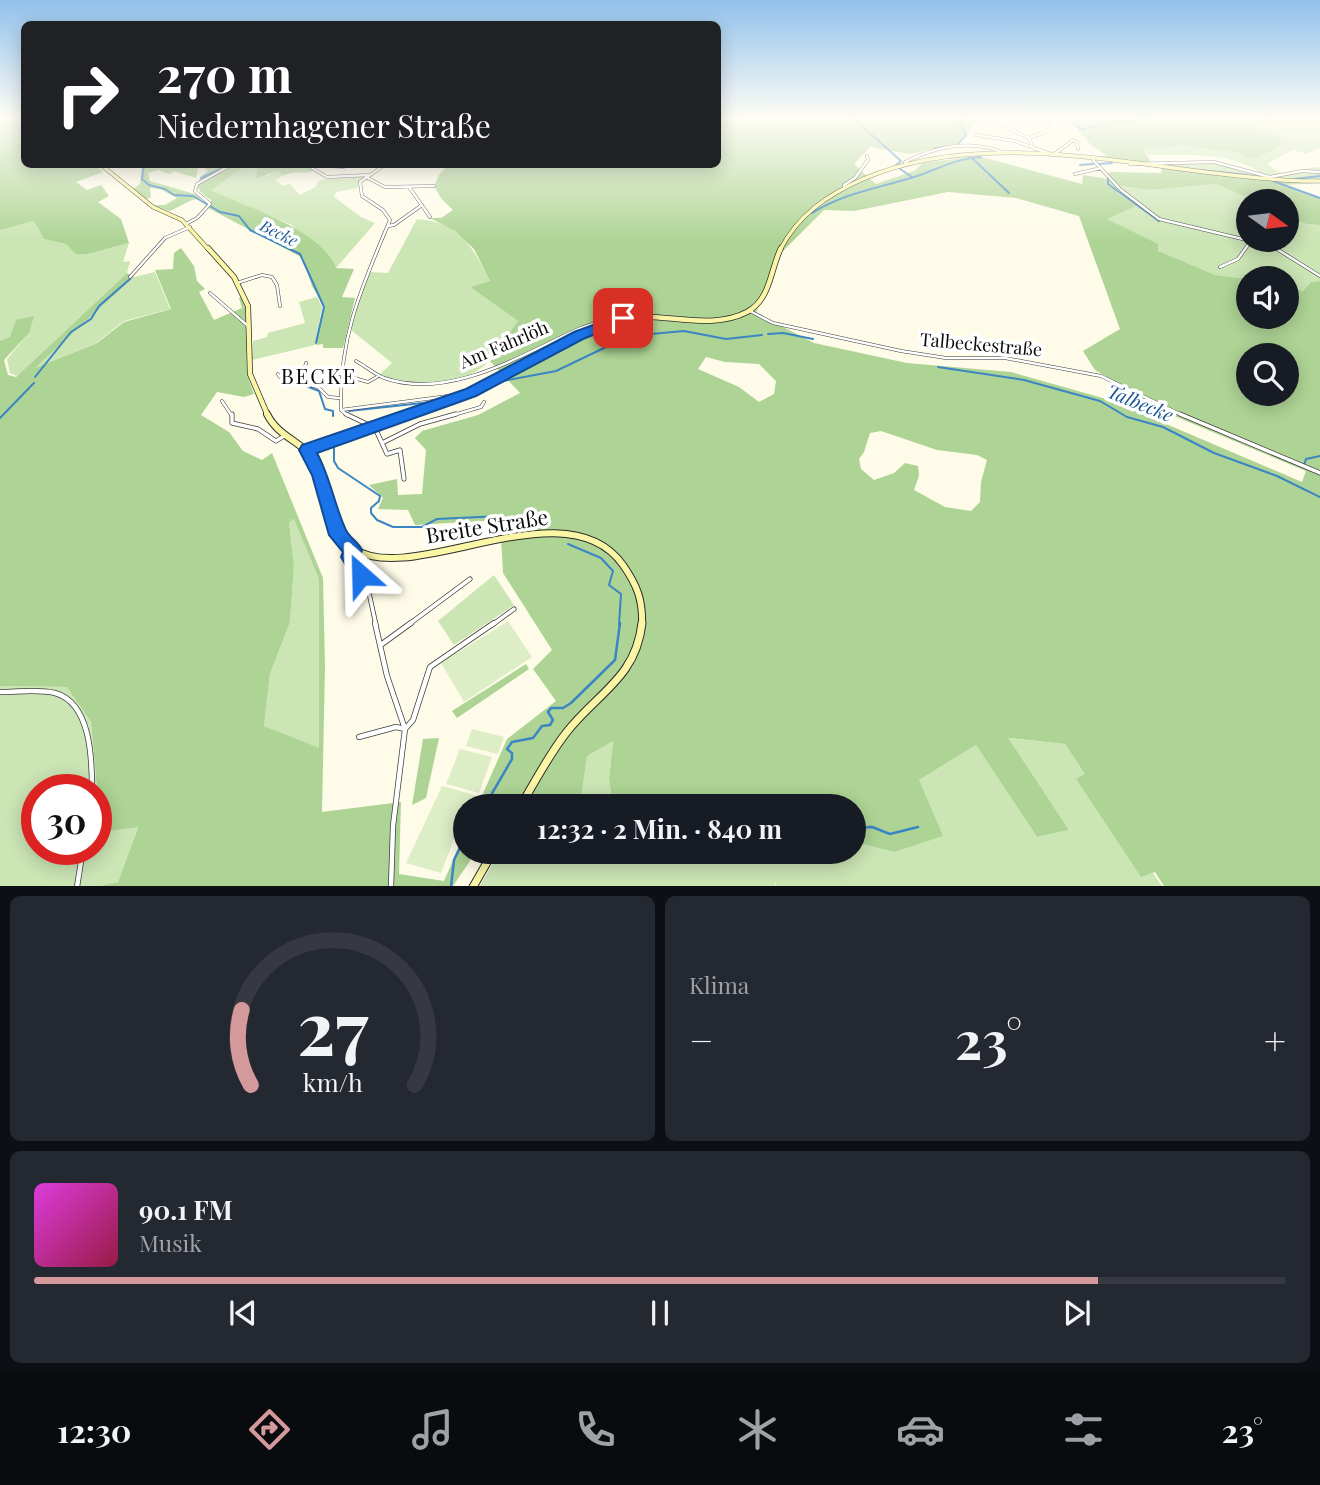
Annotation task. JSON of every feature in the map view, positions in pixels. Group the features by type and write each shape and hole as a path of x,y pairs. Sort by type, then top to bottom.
{"main road":[{"path":"307,450 471,393 598,327 637,316 719,320 750,311 765,294 780,248 789,232 820,204 873,175 907,165 946,158"},
{"path":"1080,158 1278,180 1320,181"},
{"path":"104,168 153,207 188,226 237,282 246,297 250,326 250,374 273,428 307,450 321,475 338,535 353,550"},
{"name":"Breite Straße","path":"353,550 377,558 398,558 528,535 565,534 603,547 625,565 633,576 643,604 642,632 637,650 619,680 576,721 563,738 528,794"},
{"path":"474,886 486,864"}],"street":[{"path":"845,188 844,186 861,172 868,158"},
{"path":"907,165 905,162 913,158"},
{"path":"1093,160 1121,190 1159,219 1236,238"},
{"path":"1130,164 1214,162 1270,177 1302,171 1320,172"},
{"path":"1302,171 1307,167"},
{"path":"130,277 164,238 188,226 209,205 195,191 196,186 201,180 225,168"},
{"path":"312,168 331,178 368,176 385,187 434,186"},
{"path":"381,168 360,182 362,196 367,202 390,216 354,305 340,374 339,398 341,410 348,416 363,420 375,428 387,454 400,450 404,479"},
{"path":"1075,174 1101,168"},
{"path":"409,187 430,217"},
{"path":"388,226 394,225 422,205"},
{"path":"1220,267 1238,259 1243,252"},
{"path":"1284,252 1320,276"},
{"path":"237,282 262,275 272,277 277,285 280,306"},
{"path":"210,293 232,310 243,325 250,326"},
{"name":"Talbeckestraße","path":"750,311 773,323 901,351 946,359 1005,358 1101,376 1171,410 1320,473"},
{"name":"Am Fahrlöh","path":"356,361 378,377 407,383 438,383 487,371 581,328 593,324 598,327"},
{"path":"301,382 306,363"},
{"path":"278,374 280,377 321,388 328,397 339,398"},
{"name":"Am Fahrlöh","path":"340,374 368,382 378,377"},
{"path":"341,410 471,393"},
{"path":"222,401 232,414 232,423 258,429 276,441 284,436"},
{"path":"382,443 420,424 481,407 484,402"},
{"path":"353,550 350,557 369,593 387,676 405,729 393,825 391,886"},
{"path":"382,644 470,579"},
{"path":"405,729 414,720 430,667 514,609"},
{"path":"0,692 49,693 60,695 71,704 89,740 93,774"},
{"path":"359,737 396,727 405,729"},
{"path":"76,886 80,865"}],"green space":[{"path":"0,158 21,158 21,168 99,168 103,172 76,182 87,190 101,185 109,196 98,202 121,219 129,243 88,254 76,254 66,244 44,239 34,221 0,230"},
{"path":"721,158 859,158 854,164 876,184 914,171 923,163 960,158 987,158 1082,184 1083,175 1109,179 1107,174 1110,172 1162,173 1161,168 1316,183 1282,185 1293,189 1236,189 1236,193 1216,184 1150,190 1120,186 1117,193 1136,206 1107,219 1158,244 1158,251 1215,275 1236,278 1236,329 1299,329 1299,290 1303,291 1311,282 1320,281 1320,886 1164,886 1155,872 1141,877 1076,779 1085,774 1065,744 1008,738 1069,830 1037,837 976,745 919,780 943,836 894,852 866,845 866,794 611,794 609,779 613,741 587,756 582,794 483,794 507,739 556,701 533,669 552,650 503,573 500,520 415,525 408,510 378,509 383,498 369,485 397,479 398,495 422,494 426,450 415,438 422,431 478,415 520,393 489,360 518,321 470,287 490,281 474,249 455,231 430,218 441,218 453,210 434,186 445,168 721,168","holes":["948,192 1016,198 1079,216 1120,329 1083,351 1095,370 1167,413 1306,471 1302,482 1110,400 1011,372 907,363 814,343 756,313 782,252 824,210 854,211","706,357 725,362 759,364 776,381 774,394 759,402 739,387 698,369","881,431 937,450 977,455 987,460 981,482 980,502 971,511 945,507 914,490 919,476 918,466 905,463 894,473 874,480 861,469 859,459 870,433"]},
{"path":"1102,158 1149,158 1153,165"},
{"path":"1222,158 1277,158 1267,164 1282,175 1276,177 1320,167 1320,180 1291,180 1156,166 1155,163 1219,163 1269,177 1239,162"},
{"path":"142,168 198,168 196,178 174,171 169,174 158,170 148,173 150,181 202,198 170,211 153,205 165,205 177,198 160,189 150,188 151,197 146,199 133,189 140,184"},
{"path":"204,168 243,168 211,190 300,231 328,254 336,268 354,269 342,297 355,298 343,348 323,348 323,344 316,345 324,307 312,286 303,258 208,208 211,200 199,190 198,183 208,171"},
{"path":"243,168 260,168 267,176 277,171 283,172 284,175 275,180 283,186 290,184 300,195 315,187 320,180 364,176 359,181 358,188 336,192 334,197 361,217 375,223 336,268 292,225 210,190"},
{"path":"258,168 315,170 284,175 277,171 256,178"},
{"path":"1216,184 1236,193 1236,252 1299,252 1299,221 1320,225 1320,281 1311,282 1303,291 1299,290 1299,266 1236,266 1236,278 1219,276 1185,265 1106,219 1135,206 1117,193 1120,186 1150,190"},
{"path":"1299,191 1320,199 1320,225 1299,221"},
{"path":"417,219 444,225 463,238 490,281 470,287 518,321 482,368 452,381 427,383 378,376 392,363 351,330 356,304 369,272 388,273"},
{"path":"34,221 44,239 66,244 88,254 129,243 123,262 130,261 127,273 17,376 10,373 7,359 29,333 0,341 0,230"},
{"path":"181,248 194,266 197,281 205,289 199,292 214,320 242,308 241,297 245,307 247,375 254,394 244,397 217,392 201,415 229,432 243,451 262,460 272,453 323,578 325,666 322,812 401,802 399,874 444,881 453,860 453,864 468,864 453,886 101,886 118,882 138,827 112,831 112,774 96,774 91,722 67,687 0,686 0,341 10,337 16,320 34,316 29,333 4,360 8,375 16,377 127,273 134,277 35,368 97,343 124,322 171,309 155,270 173,269 174,253","holes":["294,519 319,579 319,748 264,726 270,674 290,622 294,565 289,522"]},
{"path":"155,272 170,309 124,321 96,343 33,369 134,277"},
{"path":"317,297 322,307 315,345 252,360 253,341 267,337 268,333 305,323 299,302"},
{"path":"295,519 319,579 319,749 264,726 270,674 290,622 294,565 289,521"},
{"path":"494,575 514,605 454,645 438,621"},
{"path":"508,621 532,657 464,702 441,663"},
{"path":"526,664 529,669 457,718 452,711"},
{"path":"0,686 68,687 91,722 96,774 21,774 21,865 112,865 112,830 138,826 118,882 104,886 0,886"},
{"path":"472,729 504,737 498,754 466,746"},
{"path":"439,738 426,798 412,805 423,739"},
{"path":"1007,738 1065,744 1086,775 1076,779 1141,876 1153,873 1162,886 776,886 775,881 775,886 480,886 493,864 866,864 866,845 894,852 919,780 976,745 1037,837 1069,830"},
{"path":"613,740 609,779 611,794 582,794 587,756"},
{"path":"460,749 492,757 479,793 446,784"},
{"path":"442,786 471,794 453,794 453,842 441,873 406,863"}],"waterway":[{"path":"895,166 901,161 898,158"},
{"path":"812,213 849,196 971,158"},
{"path":"972,158 1009,193"},
{"path":"1099,164 1112,163"},
{"path":"1080,165 1093,164"},
{"name":"Becke","path":"143,168 142,179 149,185 165,189 174,195 193,196 220,212 239,216 250,230 300,254 324,307 316,343"},
{"path":"201,178 220,169"},
{"path":"900,169 912,177"},
{"path":"1200,170 1247,175"},
{"path":"1295,179 1320,176"},
{"path":"1108,177 1108,184 1159,221"},
{"path":"1273,181 1320,198"},
{"path":"35,377 71,332 91,319 99,306 130,279"},
{"name":"Talbecke","path":"467,398 503,381 556,371 629,336 684,331 726,339 762,335"},
{"name":"Talbecke","path":"768,334 783,333 813,339"},
{"name":"Talbecke","path":"938,367 1024,380 1100,401 1127,417 1163,427 1214,453 1277,476 1320,497"},
{"path":"0,418 34,383"},
{"name":"Becke","path":"306,386 319,391 325,409 333,411 333,416"},
{"name":"Talbecke","path":"349,411 441,401"},
{"path":"334,444 334,461 338,468 380,496 379,501 371,508 371,513 377,520 393,527 422,527 437,519 501,516 501,526 542,526"},
{"path":"1304,465 1306,459 1320,456"},
{"path":"568,544 601,558 613,571 609,585 621,594 619,625"},
{"path":"492,794 512,759 512,753 507,749 512,742 533,738 542,726 550,725 553,720 548,712 551,708 563,708 571,703 615,660 620,623"},
{"path":"866,827 890,834 918,827"},
{"path":"451,886 454,864"}],"district":[{"name":"BECKE","path":"319,377"}],"route":[{"path":"361,575 350,557 353,550 338,535 321,475 314,458 307,450 471,393 579,335 623,318"}]}
